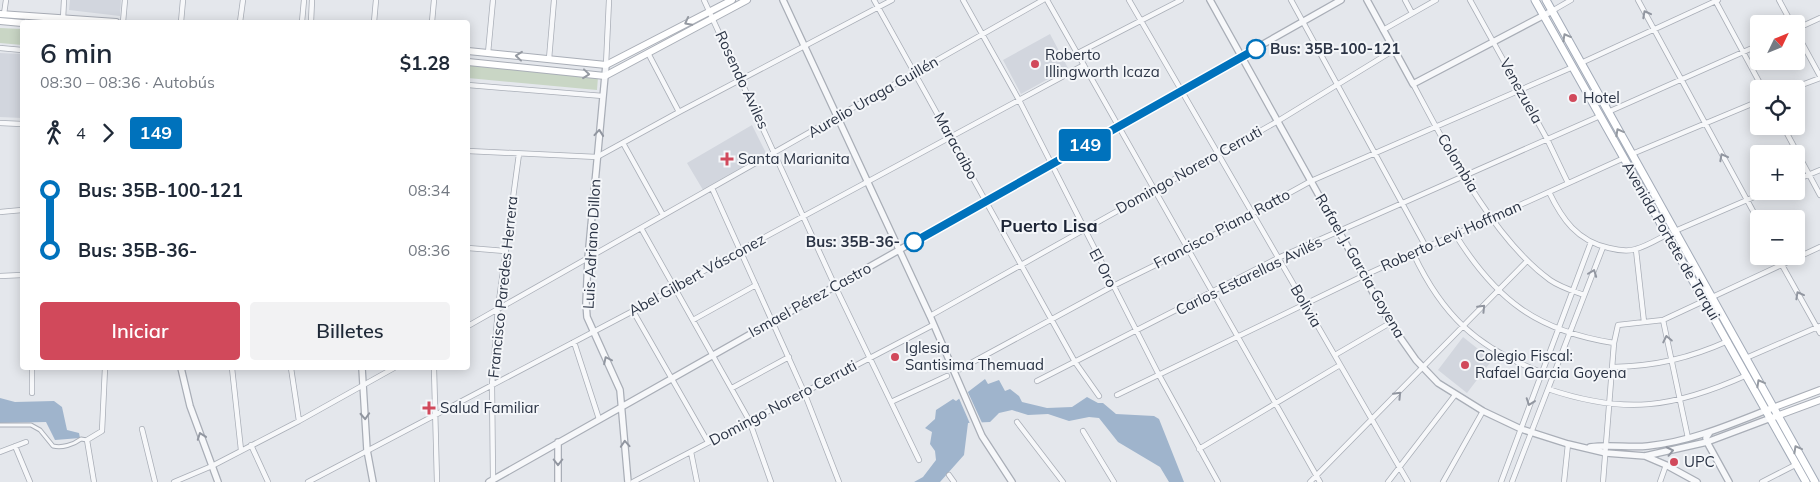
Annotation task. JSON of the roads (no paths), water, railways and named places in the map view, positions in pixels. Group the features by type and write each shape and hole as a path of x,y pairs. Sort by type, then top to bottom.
{"main road":[{"path":"470,62 605,76 648,53 732,0"},
{"path":"470,51 606,65 712,14 747,0"},
{"name":"Avenida Portete de Tarqui","path":"1535,0 1624,158 1746,358 1770,409"},
{"name":"Avenida Portete de Tarqui","path":"1546,0 1632,154 1671,233"},
{"path":"2,14 81,20"},
{"path":"0,21 20,23"},
{"name":"Avenida Portete de Tarqui","path":"1708,298 1728,341 1747,375 1815,482"},
{"path":"1770,409 1820,390"},
{"path":"1775,417 1820,400"},
{"name":"Avenida Portete de Tarqui","path":"1775,417 1806,482"}],"street":[{"path":"2,14 6,0"},
{"path":"63,19 64,0"},
{"path":"123,20 125,0"},
{"path":"181,20 183,0"},
{"path":"240,20 243,0"},
{"path":"302,20 304,0"},
{"path":"310,20 312,0"},
{"path":"374,20 376,0"},
{"path":"432,20 434,0"},
{"path":"486,0 493,0 488,53"},
{"path":"549,59 554,0"},
{"name":"Luis Adriano Dillon","path":"609,0 606,65 588,258 587,310 594,332 612,369 623,406 628,482"},
{"name":"Rosendo Aviles","path":"704,0 835,286 919,460"},
{"path":"783,0 930,316 956,380 982,436 1012,482"},
{"name":"Maracaibo","path":"874,0 1075,362 1099,396"},
{"path":"470,151 597,158 679,112 892,0"},
{"name":"El Oro","path":"962,0 984,34 1083,230 1218,482"},
{"name":"Aurelio Uraga Guillén","path":"470,325 1043,0"},
{"path":"1047,0 1320,482"},
{"name":"Bolivia","path":"1129,0 1408,482"},
{"path":"1078,54 1181,0"},
{"name":"Rafael J. Garcia Goyena","path":"1210,0 1390,323 1423,368 1438,383 1483,411 1521,429 1606,454 1644,456 1707,442 1775,417"},
{"path":"1291,0 1426,247"},
{"name":"Ismael Pérez Castro","path":"491,481 771,320 987,201 1340,0"},
{"name":"Colombia","path":"1367,0 1436,126 1492,218 1527,261 1551,281 1584,295"},
{"path":"1404,0 1412,13"},
{"path":"1383,30 1436,0"},
{"name":"Venezuela","path":"1470,0 1547,139 1568,183"},
{"path":"1413,84 1572,0"},
{"path":"1638,0 1752,210"},
{"path":"1581,63 1716,0 1758,80"},
{"path":"1779,0 1787,15"},
{"path":"1805,26 1820,18"},
{"path":"0,48 20,50"},
{"path":"1805,48 1820,77 1805,83"},
{"path":"1608,112 1750,49"},
{"name":"Domingo Norero Cerruti","path":"930,316 1278,121 1394,50"},
{"path":"648,53 679,112"},
{"name":"Abel Gilbert Vásconez","path":"308,482 594,332 739,251 1084,65"},
{"name":"Francisco Piana Ratto","path":"960,369 1113,286 1188,249 1311,181 1573,67"},
{"path":"470,85 603,96"},
{"path":"1632,154 1750,105"},
{"name":"Carlos Estarellas Avilés","path":"1037,382 1278,258 1600,116"},
{"path":"0,123 20,124"},
{"path":"1788,135 1820,195"},
{"path":"623,143 663,215"},
{"name":"Francisco Paredes Herrera","path":"491,481 492,385 498,308 519,154"},
{"name":"Roberto Levi Hoffman","path":"1117,395 1363,276 1624,158"},
{"path":"1805,176 1820,170"},
{"path":"712,188 739,251 789,357 839,482"},
{"path":"1549,192 1560,215 1569,226 1591,242 1616,250 1636,250 1750,198"},
{"path":"0,212 20,210"},
{"path":"641,228 714,354 749,420 771,482"},
{"path":"1455,234 1474,264 1498,291 1523,310 1557,329 1614,343"},
{"path":"1501,482 1540,372 1591,242"},
{"path":"1512,482 1603,247"},
{"path":"1805,254 1820,247"},
{"path":"470,248 505,251"},
{"path":"1636,250 1644,322"},
{"path":"1413,253 1426,280 1443,306 1463,327 1486,346 1513,361 1540,372"},
{"path":"1310,482 1373,421 1527,261"},
{"path":"1604,482 1614,367 1614,343 1618,325 1663,320 1780,265"},
{"path":"1783,265 1820,333"},
{"path":"0,276 20,276"},
{"path":"694,320 756,285"},
{"path":"633,311 708,442"},
{"path":"1663,320 1688,438"},
{"path":"1334,355 1390,323"},
{"name":"Domingo Norero Cerruti","path":"633,482 933,325"},
{"path":"1746,358 1818,327"},
{"path":"1614,367 1672,362 1701,354 1728,341"},
{"path":"574,342 599,419"},
{"path":"732,388 789,357"},
{"path":"1199,449 1340,365"},
{"path":"32,370 32,393"},
{"path":"0,425 32,425 40,430 53,446 76,443 81,439 87,440 102,431 105,370"},
{"path":"181,370 190,406 218,482"},
{"path":"232,370 241,450"},
{"path":"291,370 298,421"},
{"path":"362,370 367,450 373,482"},
{"path":"174,482 212,466 390,370"},
{"path":"434,370 437,482"},
{"path":"1548,389 1578,399 1610,405 1645,405 1680,400 1714,390 1747,375"},
{"path":"891,402 947,376"},
{"path":"1388,482 1455,395"},
{"name":"Rafael J. Garcia Goyena","path":"1588,448 1607,445 1648,446 1688,438 1710,432 1770,409"},
{"path":"1443,482 1483,411"},
{"path":"1017,422 1062,482"},
{"path":"142,429 155,482"},
{"path":"1083,431 1114,482"},
{"path":"1710,432 1706,438 1707,442 1729,482"},
{"path":"87,440 94,482"},
{"path":"0,452 26,442"},
{"path":"558,442 558,482"},
{"path":"1564,482 1568,444"},
{"path":"251,445 268,482"},
{"path":"15,446 30,482"},
{"path":"692,452 697,482"},
{"path":"1644,456 1666,465 1697,482"},
{"path":"1762,482 1797,464"},
{"path":"1660,482 1666,465"},
{"path":"949,475 954,482"}],"water":[{"path":"985,379 988,384 999,380 1005,391 1010,389 1019,396 1022,402 1047,408 1072,407 1087,397 1098,403 1103,403 1116,414 1154,416 1159,419 1184,482 1169,482 1160,467 1118,442 1099,418 1089,417 1069,421 1048,414 1028,415 1012,410 999,413 990,422 968,423 964,455 940,482 914,482 923,477 936,460 935,451 930,444 932,432 925,428 935,419 936,410 953,399 956,401"},
{"path":"0,398 15,402 54,401 62,407 67,430 79,433 80,438 55,440 46,422 0,423"}],"place":[{"name":"Bus: 35B-100-121","path":"1256,49"},
{"name":"Roberto Illingworth Icaza","path":"1035,64"},
{"name":"Hotel","path":"1573,98"},
{"name":"Santa Marianita","path":"727,159"},
{"name":"Bus: 35B-36-","path":"914,242"},
{"name":"Iglesia Santisima Themuad","path":"895,357"},
{"name":"Colegio Fiscal: Rafael Garcia Goyena","path":"1465,365"},
{"name":"Salud Familiar","path":"429,408"},
{"name":"UPC","path":"1674,462"}],"district":[{"name":"Puerto Lisa","path":"1049,226"}]}
